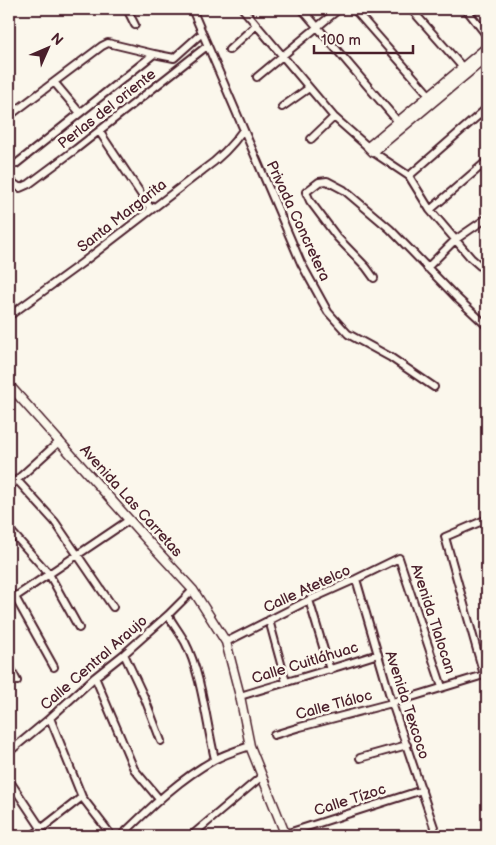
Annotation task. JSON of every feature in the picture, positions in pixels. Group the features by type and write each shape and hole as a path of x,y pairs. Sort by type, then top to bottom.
{"street":[{"path":"128,9 135,25"},
{"name":"Privada Concretera","path":"192,9 301,263 328,312 348,334 390,357 434,387"},
{"path":"243,9 334,116 371,150 409,176 430,210 471,258 487,271"},
{"path":"302,9 401,124"},
{"path":"257,77 340,9"},
{"path":"354,9 433,98"},
{"path":"411,9 465,71"},
{"path":"468,9 487,36"},
{"path":"229,50 256,25"},
{"name":"Perlas del oriente","path":"16,164 154,54 174,58 202,33"},
{"path":"9,116 108,43 154,54"},
{"name":"Perlas del oriente","path":"9,180 20,188 29,184 207,46"},
{"path":"465,71 487,46"},
{"path":"371,150 465,71 487,57"},
{"path":"54,82 80,113"},
{"path":"282,107 309,88"},
{"path":"409,176 487,108"},
{"path":"311,139 334,116"},
{"name":"Santa Margarita","path":"9,316 217,161 236,141 243,130"},
{"path":"99,131 151,209"},
{"path":"430,210 487,161"},
{"path":"374,278 337,237 310,201 306,192 319,182 327,181 344,190 390,229 487,326"},
{"path":"427,268 455,240 487,218"},
{"name":"Avenida Las Carretas","path":"9,385 193,590 226,642 250,746 285,835"},
{"path":"9,487 60,442"},
{"path":"17,480 54,522 113,607"},
{"path":"486,675 445,538 487,519"},
{"path":"12,598 129,520"},
{"path":"9,529 49,574 79,628"},
{"name":"Calle Atetelco","path":"226,642 309,600 356,580 399,558"},
{"name":"Avenida Tlalocan","path":"399,558 442,687"},
{"name":"Avenida Texcoco","path":"356,580 392,703 437,836"},
{"name":"Calle Central Araujo","path":"9,752 124,654 193,590"},
{"path":"9,592 54,667"},
{"path":"309,600 330,670"},
{"path":"168,615 185,643 194,665 215,759"},
{"path":"269,620 286,682"},
{"path":"124,654 162,741"},
{"name":"Calle Cuitláhuac","path":"240,696 378,654"},
{"path":"9,665 17,681"},
{"name":"Calle Tláloc","path":"274,735 486,675"},
{"path":"95,677 134,769 159,799"},
{"path":"50,718 82,797 112,836"},
{"path":"360,758 407,745"},
{"path":"121,836 159,799 190,775 215,759 250,746"},
{"path":"191,836 262,776"},
{"path":"9,780 41,828"},
{"name":"Calle Tízoc","path":"285,835 422,790"},
{"path":"32,836 82,797"}]}
